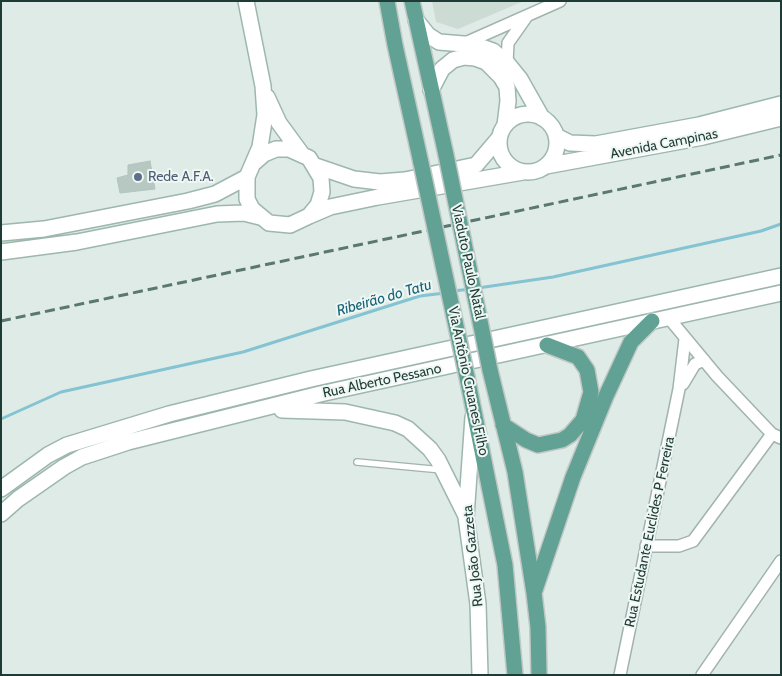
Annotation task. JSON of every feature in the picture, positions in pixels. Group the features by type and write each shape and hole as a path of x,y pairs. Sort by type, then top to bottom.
{"main road":[{"path":"246,1 263,86 265,115 255,162 247,177 247,199 260,217"},
{"name":"Via Antônio Cruanes Filho","path":"387,1 394,45 467,376 505,565 515,675"},
{"path":"412,1 431,90"},
{"path":"1,252 78,242 218,214 244,213 260,217 269,223 285,225 300,222 330,207 536,171 546,166 555,153 556,136 553,128 542,118 520,79 508,63 493,51 476,45 440,42 428,35 416,20"},
{"path":"431,90 442,69 454,60 464,57 486,62 501,77 506,87 508,101 500,150 504,160 512,168 523,172"},
{"path":"263,86 279,123 301,153 316,166 354,179 380,182 405,180 476,165 502,131 522,114 542,118"},
{"name":"Viaduto Paulo Natal","path":"431,90 490,370"},
{"name":"Avenida Campinas","path":"546,166 701,131 781,104"},
{"name":"Avenida Campinas","path":"556,136 570,143 596,144 701,131 781,118"},
{"path":"255,162 264,154 276,149 289,149 301,153"},
{"path":"309,216 318,205 322,192 321,178 316,166"},
{"path":"1,233 44,228 188,201 215,194 247,177"},
{"name":"Rua Alberto Pessano","path":"1,489 35,464 68,445 160,416 311,379 781,276"},
{"name":"Rua Alberto Pessano","path":"1,514 46,479 82,458 128,442 320,394 781,293"},
{"path":"534,593 570,487 606,396 631,342 652,321"},
{"path":"503,425 519,436 538,445 562,440 570,435 583,420 591,392 587,370 578,357 547,345"},
{"name":"Via Antônio Cruanes Filho","path":"490,370 515,472 534,593 538,627 539,675"},
{"name":"Rua João Gazzeta","path":"473,407 466,517 478,604 480,675"},
{"path":"250,412 320,410 345,412 395,422 419,437 430,449 444,470 466,517"}],"street":[{"path":"462,44 560,1"},
{"path":"508,63 508,44 528,15"},
{"path":"646,546 679,546 693,541 776,436 704,360 668,318"},
{"name":"Rua Estudante Euclides P Ferreira","path":"620,675 679,390 685,339"},
{"name":"Rua Estudante Euclides P Ferreira","path":"679,390 695,364 704,360"},
{"path":"702,675 781,562"}],"lane":[{"path":"357,462 433,471 444,470"}],"shaded area":[{"path":"432,1 524,1 458,29 436,22"}],"building":[{"name":"Rede A.F.A.","path":"150,161 155,189 120,193 117,178 128,175 128,165"}],"waterway":[{"name":"Ribeirão do Tatu","path":"478,288 553,277 761,231 781,224"},
{"name":"Ribeirão do Tatu","path":"454,291 470,289"},
{"name":"Ribeirão do Tatu","path":"1,419 61,392 243,352 420,296 445,293"}],"railway":[{"path":"1,321 781,155"}],"place":[{"name":"Rede A.F.A.","path":"138,177"}]}
